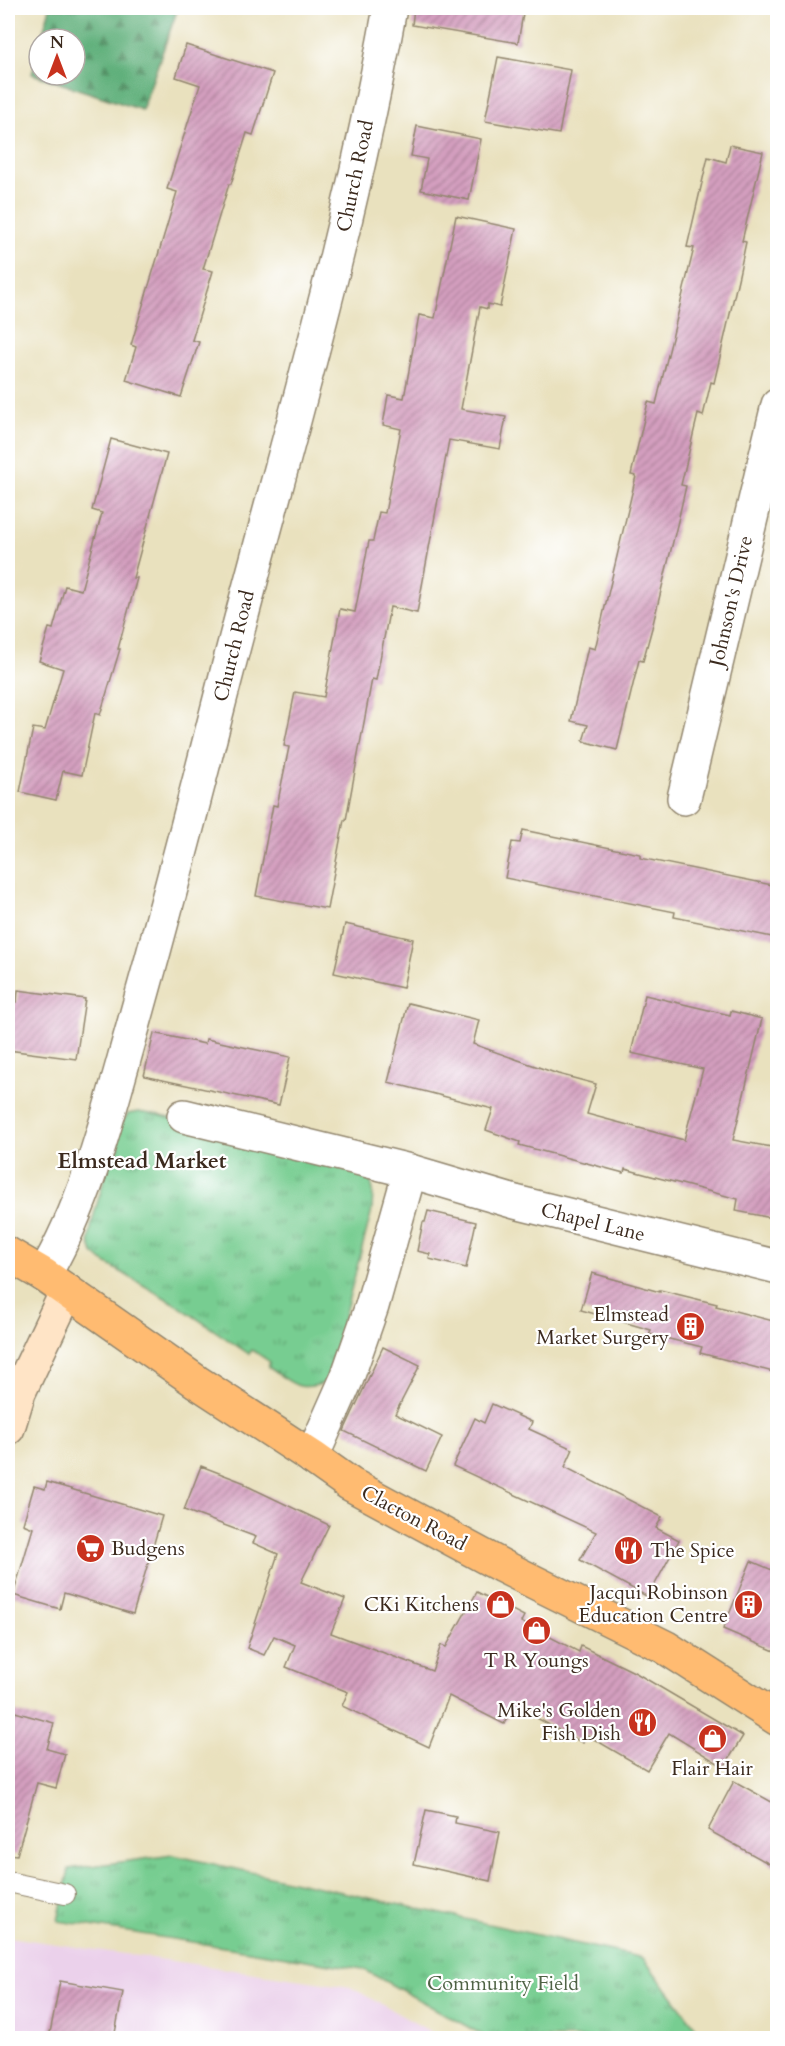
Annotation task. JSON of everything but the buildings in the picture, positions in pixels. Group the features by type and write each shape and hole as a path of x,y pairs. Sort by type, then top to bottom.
{"main road":[{"name":"Clacton Road","path":"8,1254 55,1283 196,1382 350,1484 502,1566 665,1647 777,1719"}],"street":[{"name":"Church Road","path":"55,1283 60,1246 90,1173 182,851 340,241 390,8"},
{"name":"Johnson's Drive","path":"684,798 777,405"},
{"name":"Chapel Lane","path":"184,1116 410,1171 515,1202 777,1268"},
{"path":"312,1457 347,1378 372,1306 410,1171"},
{"path":"8,1428 55,1283"}],"lane":[{"path":"8,1882 65,1894"}],"shaded area":[{"path":"8,1937 350,1987 442,2038 8,2038"}],"green space":[{"path":"50,8 178,8 142,110 72,87 87,87 87,27 44,27"},
{"path":"138,1112 158,1115 354,1168 369,1175 373,1190 372,1210 327,1382 309,1387 290,1382 268,1367 270,1362 252,1350 249,1354 177,1305 102,1261 93,1253 89,1241 92,1222 119,1126 128,1114"},
{"name":"Community Field","path":"173,1855 643,1958 704,2038 488,2038 363,1969 58,1921 69,1869"}],"place":[{"name":"Elmstead Market Surgery","path":"690,1326"},
{"name":"Budgens","path":"90,1548"},
{"name":"The Spice","path":"629,1550"},
{"name":"CKi Kitchens","path":"500,1604"},
{"name":"Jacqui Robinson Education Centre","path":"749,1604"},
{"name":"T R Youngs","path":"536,1630"},
{"name":"Mike's Golden Fish Dish","path":"642,1722"},
{"name":"Flair Hair","path":"712,1738"}],"district":[{"name":"Elmstead Market","path":"142,1161"}]}
